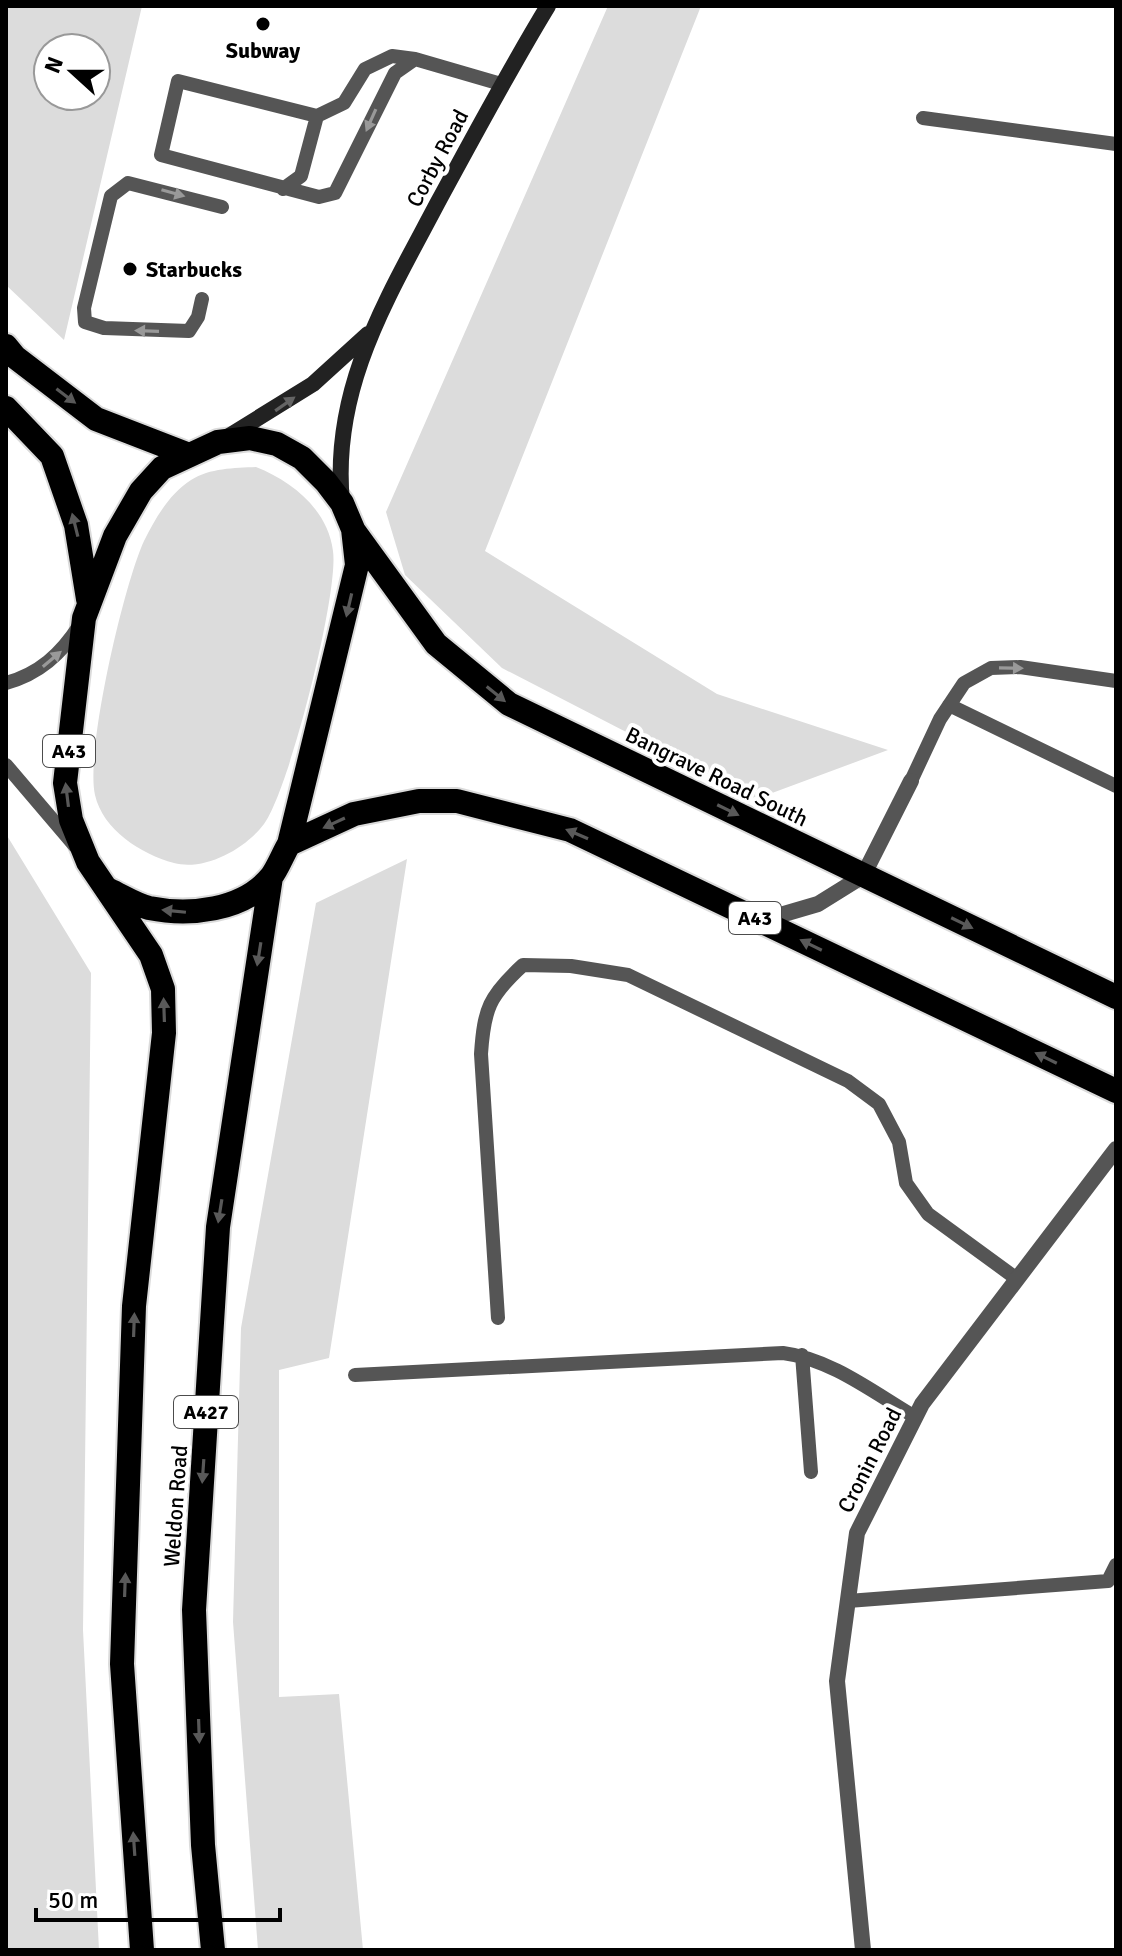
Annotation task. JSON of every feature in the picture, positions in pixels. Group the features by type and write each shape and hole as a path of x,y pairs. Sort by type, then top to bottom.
{"highway":[{"path":"6,346 15,357 96,419 189,455"},
{"name":"A43","path":"6,408 52,456 76,525 86,610 65,783 71,820 88,862 109,890 147,908 188,912 226,906 249,895 271,877 289,844 351,599 357,565 353,529 342,503 302,458 277,444 250,438 218,442 162,468 141,491 115,536 86,610"},
{"name":"Bangrave Road South","path":"353,529 436,644 509,704 1116,997"},
{"name":"A43","path":"289,844 354,814 380,807 457,801 570,830 1116,1091"},
{"name":"Weldon Road","path":"213,1950 203,1845 194,1610 218,1227 271,877"},
{"name":"Weldon Road","path":"109,890 151,955 163,989 164,1019 134,1306 122,1664 142,1950"}],"street":[{"name":"Corby Road","path":"342,503 340,438 369,333 501,84 548,6"},
{"name":"Corby Road","path":"218,442 273,412 313,384 369,333"},
{"path":"760,921 818,904 863,876 911,781"},
{"name":"Cronin Road","path":"863,1950 837,1681 857,1533 915,1417 1116,1149"}],"lane":[{"path":"415,59 395,73 335,193 319,197 161,155 178,81 317,116 344,103 365,69 392,56 415,59 501,84"},
{"path":"283,189 301,176 317,116"},
{"path":"923,118 1116,144"},
{"path":"202,299 198,317 189,331 104,328 85,322 84,308 111,196 128,183 222,207"},
{"path":"6,683 44,666 66,647 86,610"},
{"path":"911,781 949,705 964,683 991,668 1020,667 1116,681"},
{"path":"949,705 1116,786"},
{"path":"6,765 88,862"},
{"path":"498,1318 481,1054 484,1013 499,987 523,965 571,966 628,975 848,1081 879,1104 899,1142 906,1183 928,1214 1017,1279"},
{"path":"355,1375 761,1352 802,1355 830,1367 915,1417"},
{"path":"802,1355 811,1472"},
{"path":"848,1601 1108,1581 1116,1565"}],"shaded area":[{"path":"6,6 142,6 64,340 6,285"},
{"path":"608,6 701,6 485,551 717,694 888,750 756,799 502,668 405,575 386,512"},
{"path":"256,467 283,480 306,499 316,510 330,536 333,574 320,647 286,773 264,824 246,842 224,856 198,864 174,863 149,854 125,839 99,808 93,773 108,668 136,562 163,508 176,492 198,476 222,469"},
{"path":"6,834 91,973 83,1630 99,1950 6,1950"},
{"path":"407,859 329,1358 279,1370 279,1697 339,1694 363,1950 258,1950 233,1622 241,1328 316,903"}],"place":[{"name":"Subway","path":"263,24"},
{"name":"Starbucks","path":"130,269"}]}
